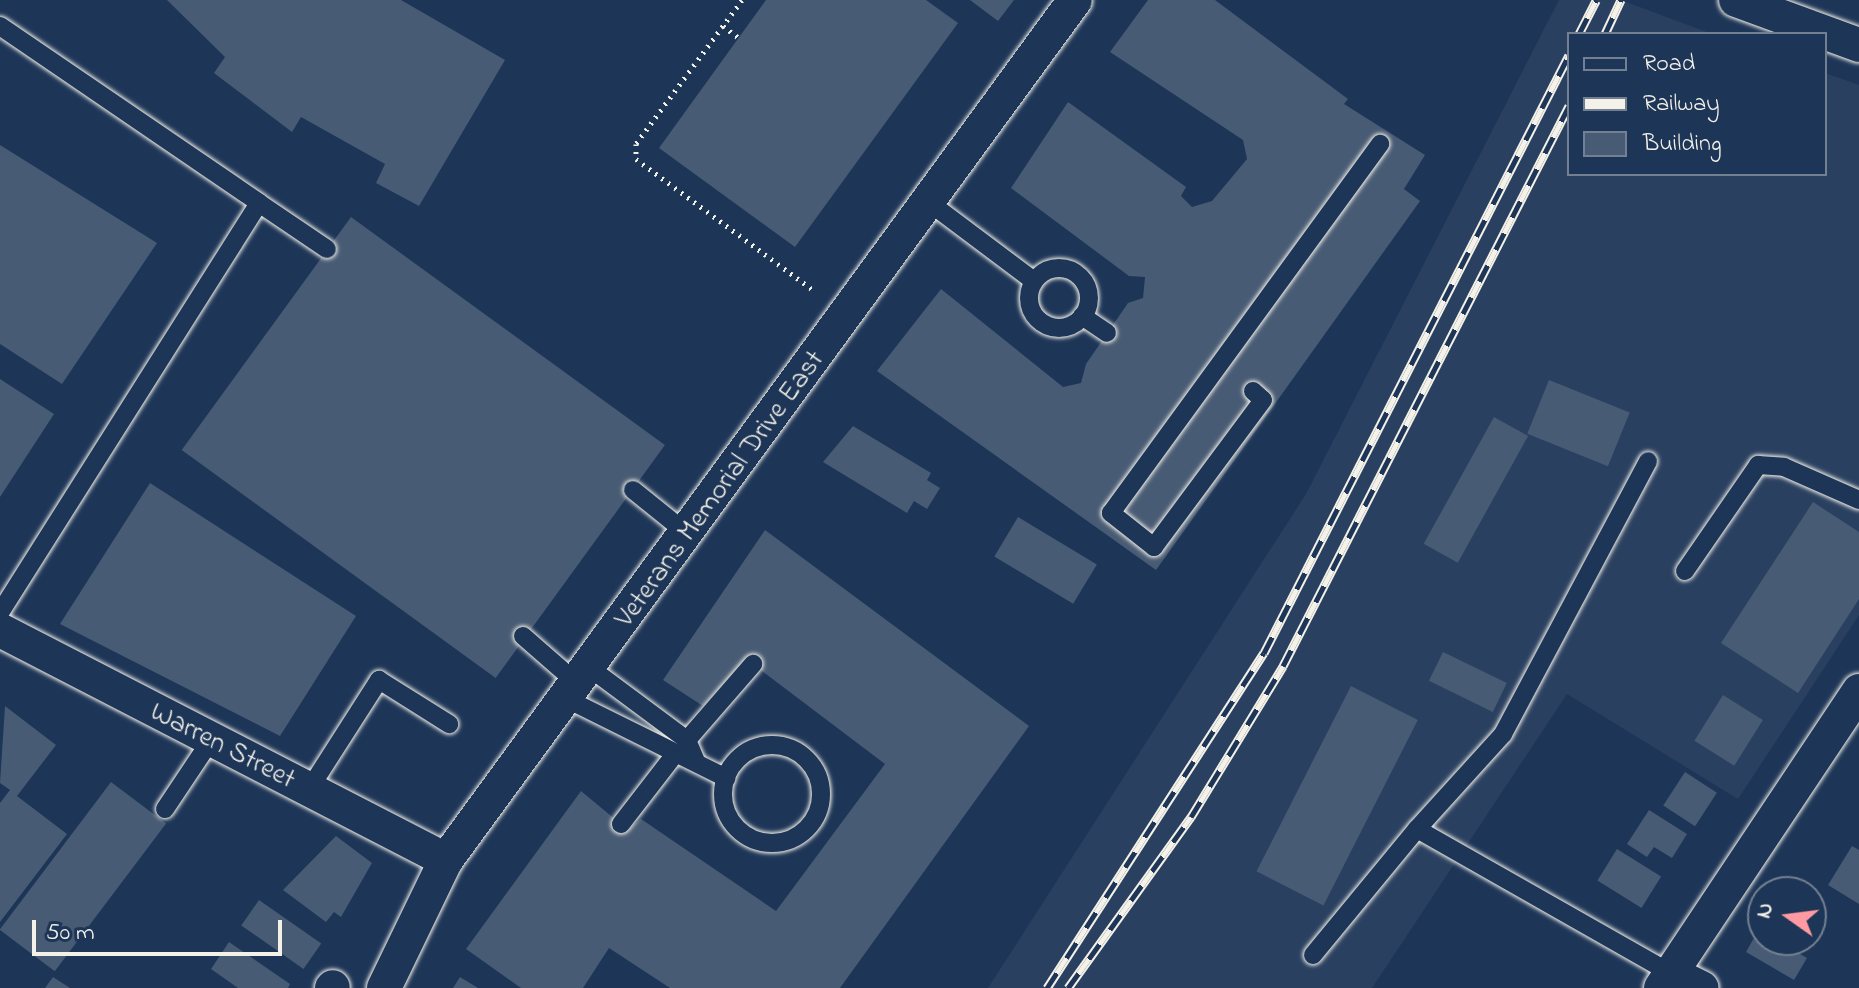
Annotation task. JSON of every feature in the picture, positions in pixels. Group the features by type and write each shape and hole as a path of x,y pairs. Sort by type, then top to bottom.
{"street":[{"name":"Veterans Memorial Drive East","path":"384,988 446,860 689,535 1075,0"},
{"path":"1736,0 1823,32"},
{"path":"1827,33 1859,45"},
{"name":"Warren Street","path":"0,630 209,743 446,860"},
{"path":"1702,988 1666,980 1859,691"}],"lane":[{"path":"0,26 327,249"},
{"path":"1253,391 1263,400 1154,547 1111,513 1380,144"},
{"path":"0,613 259,203"},
{"path":"930,203 1034,281"},
{"path":"1049,269 1078,274 1088,291 1082,316 1063,328 1044,324 1031,310 1034,281 1049,269"},
{"path":"1082,316 1107,333"},
{"path":"1313,955 1417,829 1503,734 1648,461"},
{"path":"1685,571 1758,465 1784,467 1859,500"},
{"path":"633,490 689,535"},
{"path":"523,636 672,758 696,761 726,778"},
{"path":"687,740 753,664"},
{"path":"308,791 379,680 449,724"},
{"path":"578,683 687,740 696,761"},
{"path":"165,809 209,743"},
{"path":"778,746 807,760 821,790 820,806 803,833 758,842 726,809 726,778 746,753 778,746"},
{"path":"621,824 672,758"},
{"path":"1417,829 1666,980"}],"path":[{"path":"742,0 636,144 636,159 812,289"},
{"path":"723,26 739,38"}],"shaded area":[{"path":"1559,0 1621,0 1707,32 1567,32 1567,176 1827,176 1827,74 1859,85 1859,615 1738,799 1567,694 1372,988 988,988 1306,494"}],"building":[{"path":"167,0 401,0 505,60 419,206 376,183 385,164 301,117 292,132 214,73 225,57"},
{"path":"766,0 926,0 958,23 795,247 659,148"},
{"path":"970,0 1014,0 998,21"},
{"path":"1148,0 1215,0 1348,99 1344,104 1425,155 1404,189 1420,201 1156,570 877,371 941,289 1063,387 1081,383 1086,364 1128,303 1143,298 1145,277 1129,276 1011,188 1068,102 1186,187 1181,196 1192,207 1212,201 1247,159 1243,140 1110,52"},
{"path":"0,145 157,243 62,384 0,344"},
{"path":"351,217 665,445 496,678 182,450"},
{"path":"0,379 54,414 0,497"},
{"path":"1549,380 1630,413 1608,466 1527,434"},
{"path":"1494,417 1528,436 1458,563 1424,544"},
{"path":"853,426 931,473 927,480 940,488 927,509 914,501 907,513 823,462"},
{"path":"150,483 356,616 280,736 60,624"},
{"path":"1813,502 1859,532 1859,599 1798,693 1721,643"},
{"path":"1018,517 1097,564 1073,604 994,556"},
{"path":"765,530 1029,726 840,988 670,988 609,948 583,988 521,988 466,949 581,791 628,830 641,819 776,911 885,764 746,659 703,706 663,680"},
{"path":"1443,652 1507,683 1493,712 1429,681"},
{"path":"1351,686 1418,720 1323,905 1257,871"},
{"path":"1723,695 1763,720 1734,766 1694,741"},
{"path":"5,706 56,745 17,796 67,834 0,922 0,803 10,790 0,783"},
{"path":"1685,772 1717,793 1695,826 1663,806"},
{"path":"111,782 166,824 55,971 0,929"},
{"path":"1649,810 1687,834 1672,858 1654,847 1647,857 1627,844"},
{"path":"336,836 372,863 341,917 334,912 326,922 283,890"},
{"path":"1852,846 1859,850 1859,904 1828,885"},
{"path":"1617,849 1661,877 1641,908 1597,880"},
{"path":"259,900 321,944 303,969 241,925"},
{"path":"229,942 290,984 288,988 238,988 211,969"},
{"path":"1753,956 1804,956 1807,958 1794,980"},
{"path":"53,977 70,988 45,988"},
{"path":"460,977 478,988 453,988"}],"railway":[{"path":"1580,32 1596,0"},
{"path":"1606,32 1621,0"},
{"path":"1047,988 1264,653 1567,59"},
{"path":"1068,988 1191,817 1283,666 1567,110"}]}
